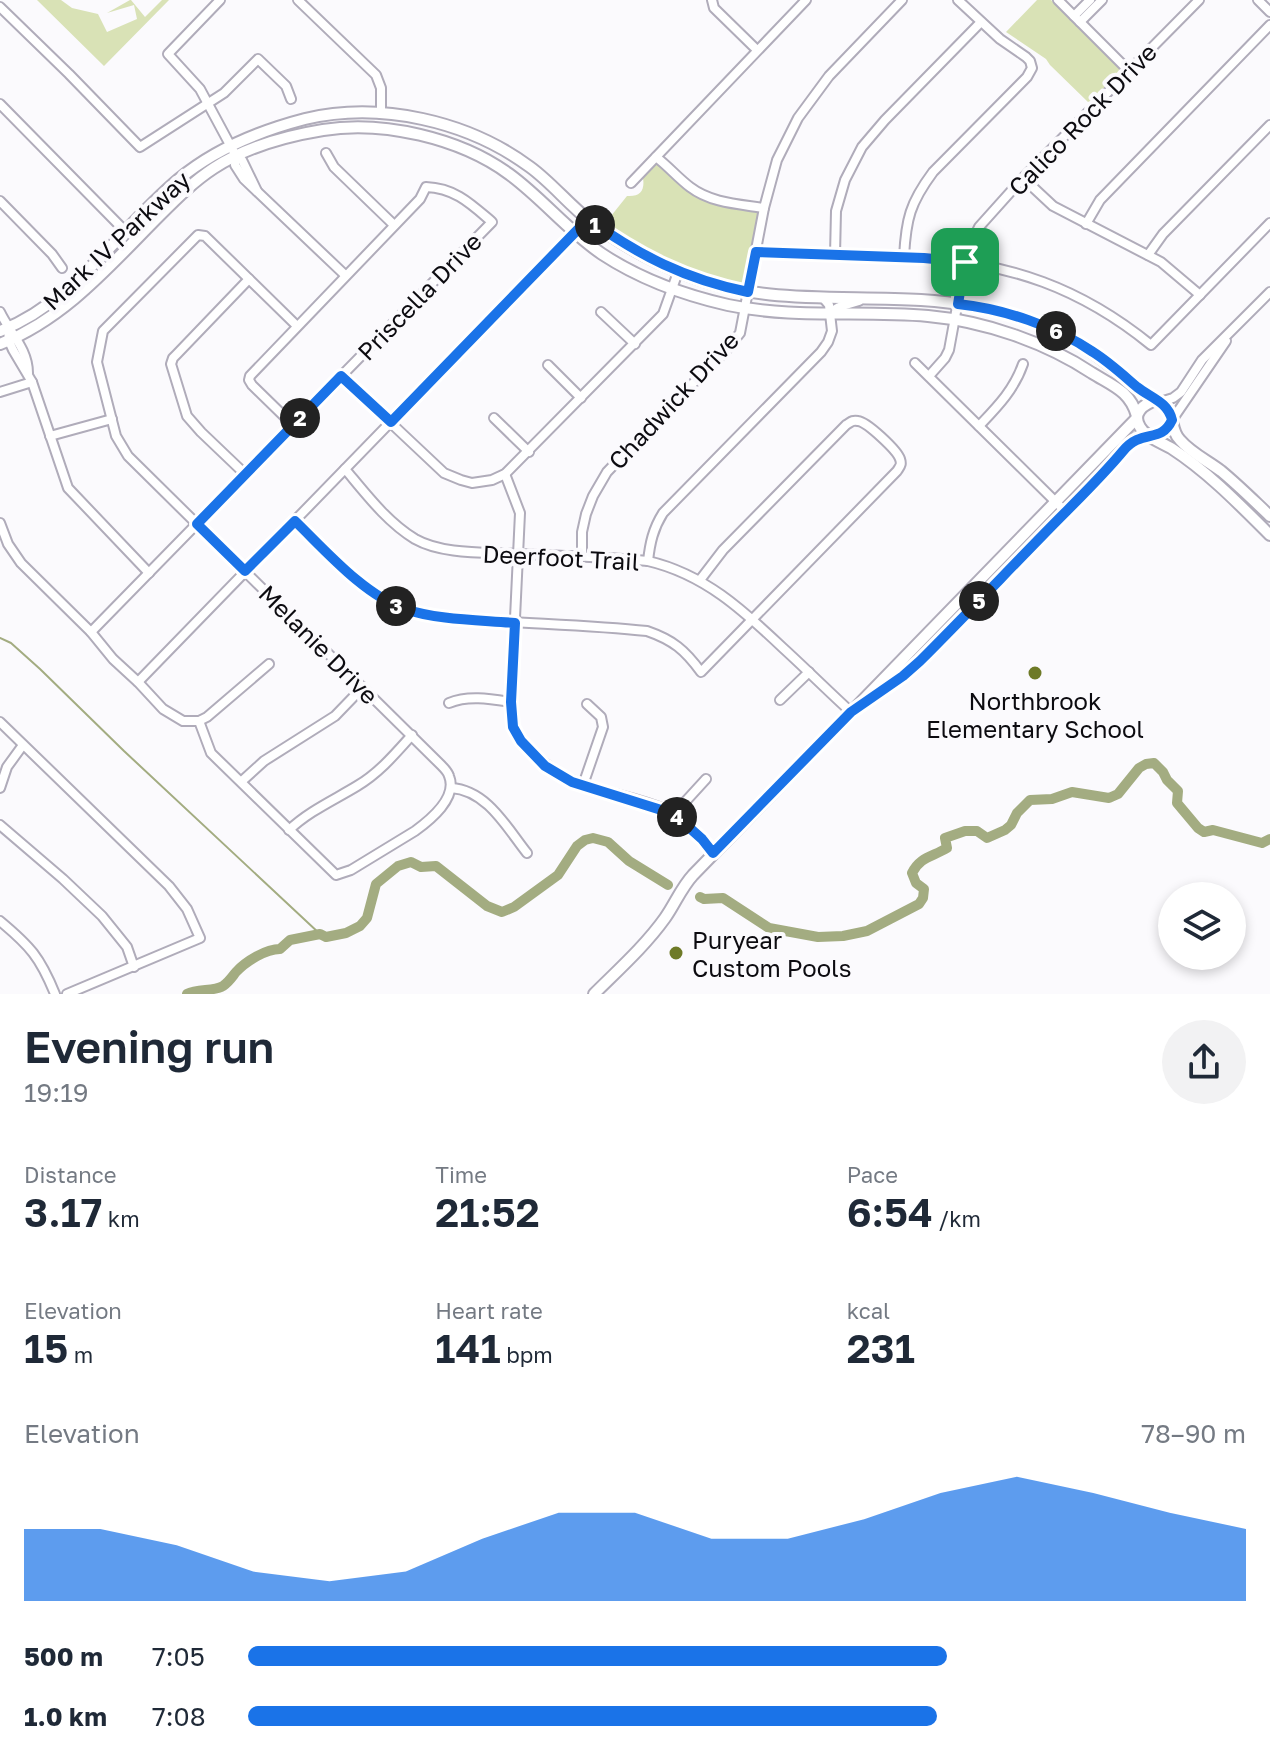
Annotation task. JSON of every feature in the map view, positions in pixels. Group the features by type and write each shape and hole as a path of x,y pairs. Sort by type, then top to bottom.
{"main road":[{"name":"Mark IV Parkway","path":"4,330 35,314 61,295 179,179 211,156 268,130 307,119 335,114 381,114 416,118 455,128 489,142 530,166 588,219 621,243 705,282 748,292 824,299 919,300 958,304 1014,316 1055,331 1097,354 1158,401"},
{"name":"Mark IV Parkway","path":"8,341 55,315 77,298 191,185 215,167 287,137 329,129 362,128 398,131 445,141 479,156 507,173 602,254 646,279 725,304 771,312 926,315 955,319 1014,336 1081,366 1129,397 1137,417"},
{"path":"594,994 666,917 684,885 713,853 1056,502 1137,417 1145,404 1158,401 1168,409 1180,440 1222,472 1270,516"},
{"path":"1137,417 1140,427 1150,436 1202,470 1270,535"},
{"path":"851,712 903,676 924,657 1133,440 1162,433 1172,422"},
{"path":"1003,556 1013,566"},
{"path":"914,648 924,657"}],"street":[{"path":"220,0 168,54 200,89 257,191 345,275"},
{"path":"298,0 376,75 381,88 381,114"},
{"path":"712,0 714,8 757,50"},
{"path":"631,183 806,0"},
{"name":"Chadwick Drive","path":"582,556 586,514 607,472 740,333 764,208 777,160 798,118 829,76 902,0"},
{"path":"904,257 906,224 924,185 933,172 1031,72 1032,65 1026,57 1000,39 958,0"},
{"path":"1058,0 1129,71"},
{"path":"1077,19 1090,0"},
{"path":"1077,19 1102,0"},
{"name":"Calico Rock Drive","path":"929,376 949,350 967,252 979,227 1023,178 1199,0"},
{"path":"1258,0 1270,12"},
{"path":"0,7 140,147 224,93 258,59 286,86 291,99"},
{"path":"835,255 836,211 845,180 862,147 981,22"},
{"path":"1086,224 1100,200 1270,25"},
{"path":"0,104 125,231"},
{"path":"1148,255 1163,234 1270,125"},
{"path":"293,425 249,380 250,376 394,225 334,167 326,153"},
{"path":"656,157 699,193 727,203 764,208"},
{"path":"1023,178 1053,206 1148,255 1200,295"},
{"name":"Priscella Drive","path":"91,632 492,222 466,200 440,188 426,187 420,199 394,225"},
{"path":"0,201 62,268"},
{"path":"138,682 588,219"},
{"path":"756,252 965,262 1023,275 1078,296 1128,326 1151,345 1270,223"},
{"name":"Melanie Drive","path":"249,279 201,234 103,331 97,362 116,436 128,456 441,765 449,776 451,788"},
{"path":"341,376 444,473 472,483 492,480 505,474 529,452 663,314 678,272"},
{"path":"245,474 187,416 171,364 173,358 249,279 297,326"},
{"path":"1158,401 1178,394 1202,360 1270,292"},
{"path":"648,561 650,541 663,513 828,342 832,331 829,305 824,299"},
{"path":"829,313 863,299"},
{"path":"0,312 8,341 26,356 30,378 68,488 149,573"},
{"path":"601,312 635,344"},
{"path":"1172,422 1235,328"},
{"path":"915,363 1066,512"},
{"path":"979,426 1018,380 1023,364"},
{"path":"548,365 581,398"},
{"path":"0,392 30,378"},
{"path":"494,418 529,452"},
{"path":"50,436 112,419"},
{"path":"295,521 357,579 394,605 422,614 647,631 672,642 688,654 701,672 897,471 900,457 861,421 846,425 723,550 700,580"},
{"name":"Deerfoot Trail","path":"345,469 392,521 429,545 518,554 648,561 666,565 700,580 752,619 851,712"},
{"path":"505,474 520,513 511,702 513,727 521,741 545,766 572,782 674,814 713,853"},
{"path":"0,523 8,544 21,563 163,709 183,721 199,721 215,711 269,664"},
{"path":"780,700 809,672"},
{"path":"242,781 264,761 335,716 363,687"},
{"path":"449,703 484,698 511,702"},
{"path":"583,785 603,727 601,717 587,704"},
{"path":"199,721 211,753 336,875 351,870 425,824 447,800 451,788 461,788 483,799 527,853"},
{"path":"0,722 173,891 190,914 200,938 67,994"},
{"path":"289,830 373,775 412,735"},
{"path":"0,788 7,767 23,745"},
{"path":"674,814 706,779"},
{"path":"0,825 102,916 127,947 134,967"},
{"path":"0,921 38,958 55,994"}],"green space":[{"path":"37,0 61,0 72,8 98,14 107,32 137,19 134,5 107,13 130,0 145,17 162,0 169,0 104,66"},
{"path":"1037,0 1051,0 1122,70 1089,103 1046,59 1006,32"},
{"path":"655,162 707,202 759,211 745,286 679,268 603,226 627,196 641,192 643,178"}],"waterway":[{"path":"0,638 11,643 40,669 320,934"},
{"path":"700,897 723,898 769,928 818,937 867,931 919,904 924,889 916,883 912,873 923,860 947,848 945,838 965,831 977,831 987,838 1005,830 1030,800 1052,799 1072,792 1109,798 1118,794 1139,768 1154,763 1178,791 1177,803 1204,832 1213,830 1262,843 1270,839"},
{"path":"187,994 223,986 251,960 280,949 290,940 320,934 326,937 360,926 367,918 376,884 398,866 411,862 421,867 436,866 487,906 502,912 514,907 558,875 577,846 593,838 608,842 629,861 668,885"}],"place":[{"name":"Northbrook Elementary School","path":"1035,673"},
{"name":"Puryear Custom Pools","path":"676,953"}],"route":[{"path":"588,219 621,243 678,272 748,292 756,252 965,262 958,304 1030,321 1086,347 1164,405 1171,423 1162,433 1133,440 920,661 851,712 713,853 702,839 669,811 572,782 545,766 521,741 513,727 511,702 515,623 422,614 394,605 365,586 295,521 245,571 197,524 341,376 391,422 588,219"}]}
